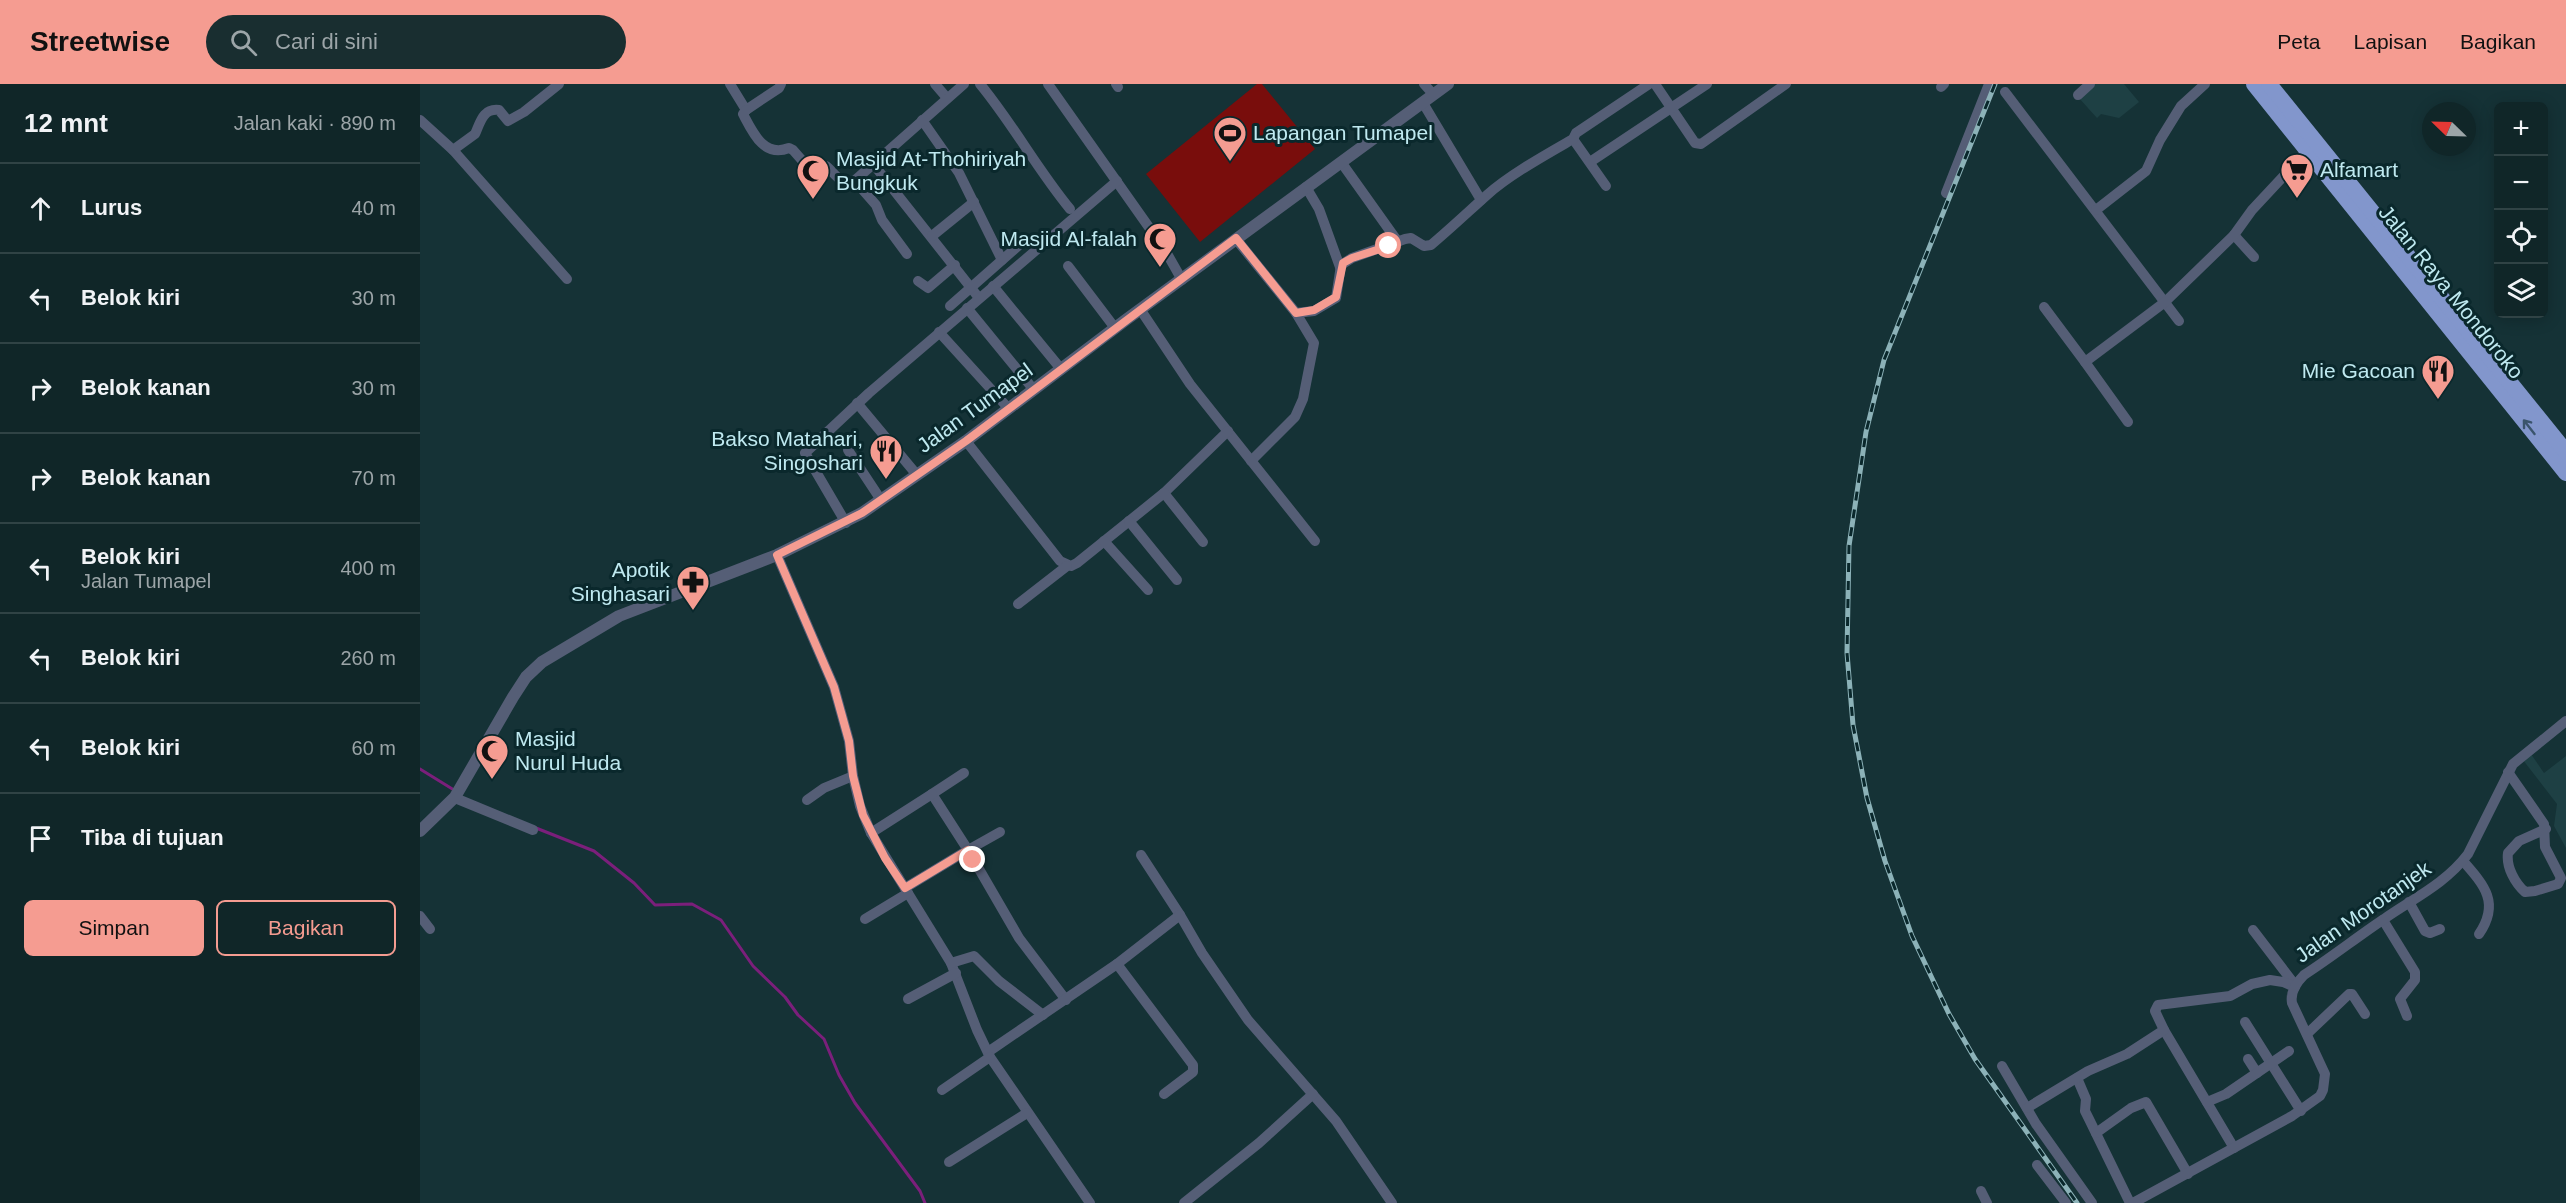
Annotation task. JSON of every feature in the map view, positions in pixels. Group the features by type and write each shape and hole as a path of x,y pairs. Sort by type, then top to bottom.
{"highway":[{"name":"Jalan Raya Mondoroko","path":"2254,84 2566,473"},
{"name":"Jalan Raya Mondoroko","path":"2269,84 2566,452"}],"street":[{"path":"453,150 475,134 477,123 489,112 499,110 508,121 524,112 560,84"},
{"path":"730,84 746,110"},
{"path":"781,84 779,88 743,114 757,139 775,152 790,148 810,178 826,166 842,182 850,184 964,84"},
{"path":"935,84 947,98"},
{"path":"980,84 1004,113 1051,186 1070,209"},
{"path":"1048,84 1165,250 1182,280"},
{"path":"1424,84 1433,94"},
{"name":"Jalan Tumapel","path":"420,831 456,795 513,697 532,670 542,662 619,616 777,555 846,523 966,441 1140,309 1448,84"},
{"path":"1340,267 1352,258 1411,238 1424,246 1431,245 1481,200 1517,172 1573,139 1576,133 1649,84"},
{"path":"1655,84 1695,143 1701,144 1786,84"},
{"path":"1590,162 1707,84"},
{"path":"1946,193 1989,84"},
{"path":"2078,95 2090,84"},
{"path":"2096,210 2146,171 2160,140 2181,106 2205,84"},
{"path":"2005,92 2179,321"},
{"path":"1423,103 1481,200"},
{"path":"420,120 453,150 567,279"},
{"path":"922,120 959,173 1002,260"},
{"path":"1573,139 1606,186"},
{"path":"2085,362 2165,302 2234,235 2252,210 2307,151"},
{"path":"1341,162 1398,242"},
{"path":"874,165 975,293"},
{"path":"950,306 993,286 1114,176"},
{"path":"855,181 876,205 882,220 907,254"},
{"path":"1296,313 1314,310 1336,297 1340,267 1319,209 1306,187"},
{"path":"932,236 974,202"},
{"path":"2234,235 2254,257"},
{"path":"1236,238 1296,313 1314,343 1303,399 1295,417 1251,461"},
{"path":"846,523 805,453 857,403 967,308 975,293 1002,260 1018,246"},
{"path":"918,281 928,288 955,265"},
{"path":"1068,266 1115,328"},
{"path":"993,286 1061,369"},
{"path":"2044,307 2128,422"},
{"path":"967,308 1034,390"},
{"path":"1140,309 1190,384 1315,541"},
{"path":"939,332 1009,409"},
{"path":"857,403 917,475"},
{"path":"1018,604 1067,566 1077,563 1164,493 1228,431"},
{"path":"966,441 1060,561 1067,566"},
{"path":"848,450 881,500"},
{"path":"1164,493 1203,542"},
{"path":"1129,521 1177,580"},
{"path":"1104,541 1148,590"},
{"path":"777,555 834,687 849,741 853,776 863,815 871,833 954,968 977,1030 989,1055 1090,1203"},
{"name":"Jalan Morotanjek","path":"2131,1203 2301,1111 2320,1096 2325,1074 2292,1003 2291,998 2295,986 2304,975 2409,902 2441,883 2463,861 2508,772 2525,753 2566,721"},
{"path":"2508,772 2541,818 2546,829 2545,847 2561,880 2556,885 2525,892 2516,882 2509,868 2508,853 2519,841 2546,829"},
{"path":"871,833 964,773"},
{"path":"807,800 824,788 853,776"},
{"path":"933,794 1019,938 1066,1000"},
{"path":"456,795 533,830"},
{"path":"865,919 968,850 1000,832"},
{"path":"1141,855 1202,953 1248,1020 1313,1094 1361,1156 1392,1203"},
{"path":"2463,861 2474,873 2489,900 2491,910 2479,934"},
{"path":"2409,902 2425,931 2430,933 2440,929"},
{"path":"942,1090 1043,1015 1117,964 1180,915"},
{"path":"420,916 430,929"},
{"path":"2383,920 2415,972 2415,980 2400,999 2407,1016"},
{"path":"2253,930 2295,986"},
{"path":"908,999 974,956 999,981 1043,1015"},
{"path":"1117,964 1193,1065 1193,1072 1164,1094"},
{"path":"2234,1148 2164,1030 2154,1009 2160,1004 2230,996 2252,984 2270,980 2295,986"},
{"path":"2307,1034 2349,994 2352,994 2365,1014"},
{"path":"2245,1022 2301,1111"},
{"path":"2027,1108 2077,1078 2127,1054 2164,1030"},
{"path":"2206,1102 2220,1097 2289,1051"},
{"path":"2248,1059 2257,1073"},
{"path":"2002,1066 2027,1108 2092,1203"},
{"path":"2077,1078 2086,1099 2085,1111 2131,1203"},
{"path":"1184,1203 1259,1143 1313,1094"},
{"path":"2096,1133 2131,1108 2146,1102 2188,1174"},
{"path":"949,1162 1027,1113"},
{"path":"2037,1165 2066,1203"},
{"path":"1981,1191 1987,1203"}],"shaded area":[{"name":"Lapangan Tumapel","path":"1257,84 1262,84 1315,149 1200,242 1146,174"},
{"path":"2095,84 2124,84 2139,102 2119,118 2101,114 2097,118 2079,98"},
{"path":"2531,754 2544,773 2566,756 2566,848 2554,826 2557,804 2523,760"}],"waterway":[{"path":"420,769 454,790"},
{"path":"536,828 594,851 634,883 655,905 692,904 721,920 753,966 785,997 798,1015 824,1039 839,1075 855,1103 920,1191 925,1203"}],"railway":[{"path":"1995,84 1884,360 1866,432 1849,546 1847,653 1853,725 1867,798 1885,861 1912,936 1949,1014 1975,1059 2077,1203"}],"place":[{"name":"Lapangan Tumapel","path":"1230,162"},
{"name":"Alfamart","path":"2297,199"},
{"name":"Masjid At-Thohiriyah Bungkuk","path":"813,200"},
{"name":"Masjid Al-falah","path":"1160,268"},
{"name":"Mie Gacoan","path":"2438,400"},
{"name":"Bakso Matahari, Singoshari","path":"886,480"},
{"name":"Apotik Singhasari","path":"693,611"},
{"name":"Masjid Nurul Huda","path":"492,780"}],"route":[{"path":"973,860 968,850 905,888 885,858 860,806 853,776 849,741 834,687 777,555 846,523 929,467 1236,238 1296,313 1323,307 1336,297 1340,281 1340,267 1343,263 1389,246"}]}
